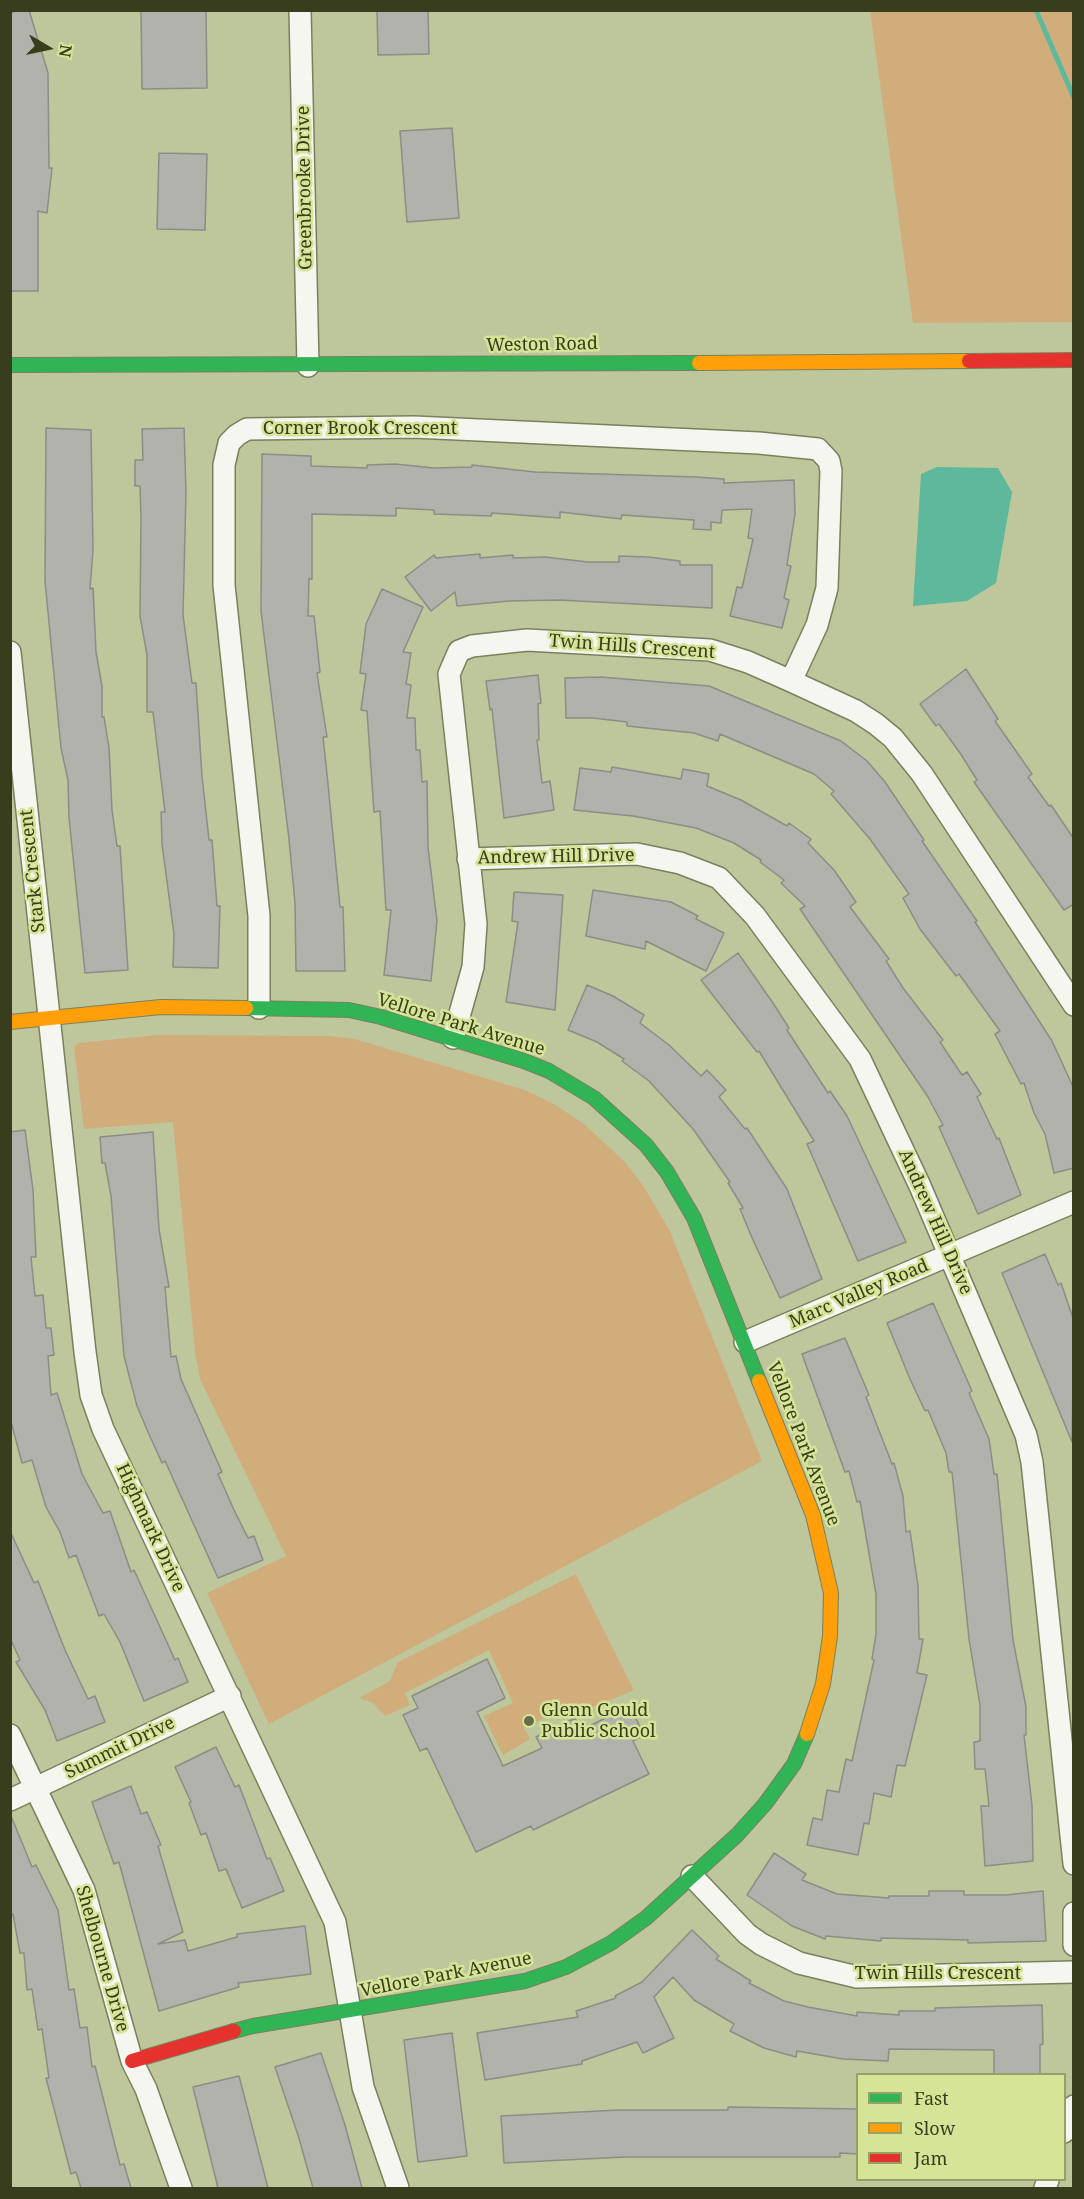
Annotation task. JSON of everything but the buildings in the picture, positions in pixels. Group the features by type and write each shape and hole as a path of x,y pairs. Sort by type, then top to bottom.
{"street":[{"name":"Greenbrooke Drive","path":"300,10 308,366"},
{"name":"Weston Road","path":"10,365 308,366 1074,360"},
{"name":"Corner Brook Crescent","path":"259,1008 259,916 224,585 224,465 229,443 237,435 247,429 414,427 759,443 818,448 829,461 831,471 827,588 817,625 791,681"},
{"name":"Twin Hills Crescent","path":"453,1038 476,951 474,898 450,687 452,662 459,651 472,646 527,640 691,647 728,654 856,711 876,724 905,751 1074,1005"},
{"name":"Stark Crescent","path":"10,652 49,1018"},
{"name":"Andrew Hill Drive","path":"468,859 637,854 680,863 719,878 755,916 860,1059 907,1157 1023,1425 1029,1445 1074,1864"},
{"name":"Vellore Park Avenue","path":"10,1022 161,1007 349,1010 453,1038 549,1071 594,1098 639,1138 667,1172 694,1218 813,1515 831,1593 830,1636 819,1702 794,1764 749,1822 627,1933 566,1967 512,1984 253,2026 132,2061"},
{"name":"Highmark Drive","path":"49,1018 87,1378 92,1395 108,1439 335,1922 363,2087 398,2188"},
{"name":"Marc Valley Road","path":"745,1342 1074,1202"},
{"name":"Summit Drive","path":"10,1800 230,1696"},
{"name":"Shelbourne Drive","path":"10,1735 84,1890 132,2061 146,2089 181,2188"},
{"name":"Twin Hills Crescent","path":"692,1876 747,1934 761,1944 799,1963 857,1977 1074,1972"},
{"path":"1074,1913 1074,1944"},
{"path":"1066,2129 1074,2106"}],"shaded area":[{"path":"870,11 1073,11 1073,322 913,323"},
{"path":"937,467 998,468 1012,492 996,583 967,601 913,606 921,474"},
{"path":"157,1035 329,1036 355,1039 525,1090 554,1104 584,1124 625,1162 642,1184 669,1229 762,1461 269,1724 207,1593 286,1556 200,1379 195,1352 173,1122 84,1129 74,1047 78,1043"},
{"path":"576,1574 634,1690 581,1712 575,1703 524,1728 530,1739 503,1755 484,1716 513,1703 489,1650 405,1693 410,1705 385,1716 373,1703 359,1698 390,1681 398,1662"}],"waterway":[{"path":"1036,10 1074,98"}],"traffic: fast":[{"path":"10,365 699,363"},
{"path":"246,1008 349,1010 381,1017 524,1061 549,1071 594,1098 646,1145 667,1172 694,1218 759,1381"},
{"path":"234,2031 525,1981 566,1967 611,1943 646,1918 737,1835 765,1804 794,1764 807,1734"}],"traffic: slow":[{"path":"699,363 969,361"},
{"path":"10,1022 161,1007 246,1008"},
{"path":"759,1381 813,1515 831,1593 830,1636 823,1684 807,1734"}],"traffic: jam":[{"path":"969,361 1074,360"},
{"path":"132,2061 234,2031"}],"place":[{"name":"Glenn Gould Public School","path":"529,1721"}]}
